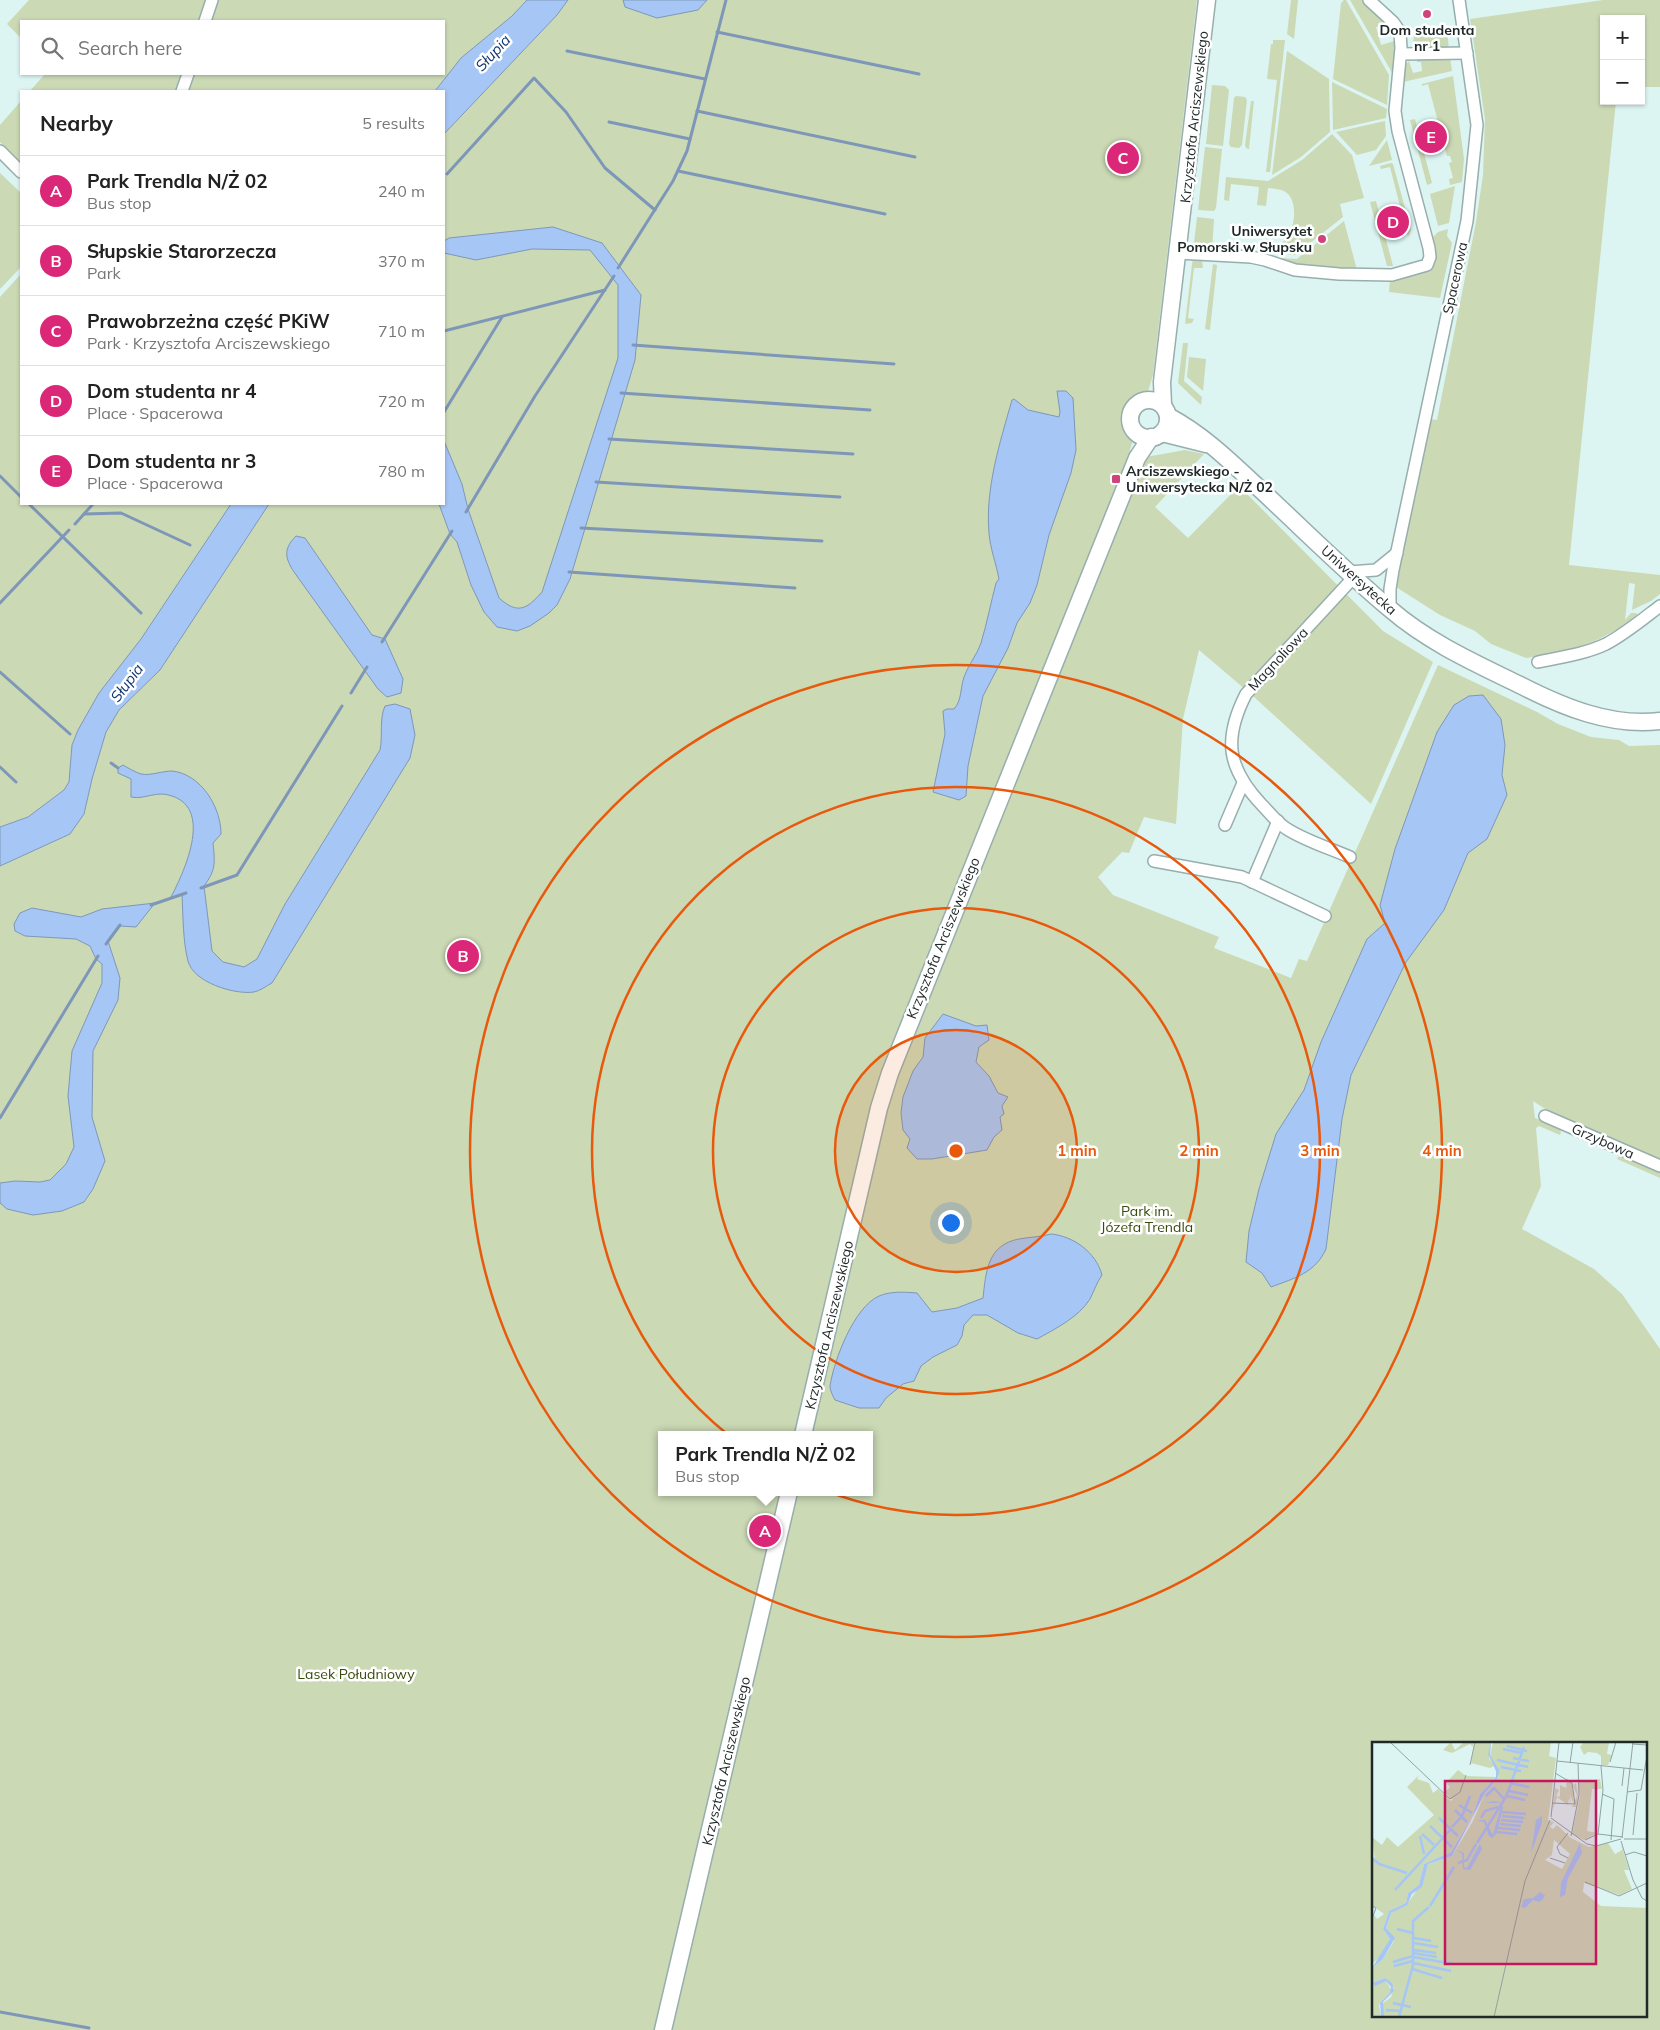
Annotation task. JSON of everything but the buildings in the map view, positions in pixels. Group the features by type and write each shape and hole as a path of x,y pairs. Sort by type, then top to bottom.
{"street":[{"path":"205,20 212,0"},
{"name":"Krzysztofa Arciszewskiego","path":"1166,411 1162,382 1207,0"},
{"path":"1178,253 1250,257 1295,270 1339,274 1392,275 1427,265 1430,257 1430,248 1395,112 1401,38 1398,26 1369,0"},
{"name":"Spacerowa","path":"1390,610 1390,589 1397,553 1469,211 1477,125 1459,0"},
{"path":"1401,54 1467,53"},
{"path":"182,90 188,75"},
{"path":"0,151 20,171"},
{"path":"1146,400 1158,402 1166,411 1166,428 1151,435 1134,430 1130,418 1136,406 1146,400 1162,382"},
{"name":"Uniwersytecka","path":"1166,411 1211,445 1390,610 1444,648 1562,706 1619,721 1660,721"},
{"name":"Krzysztofa Arciszewskiego","path":"804,1431 879,1108 890,1073 1137,458 1151,435"},
{"name":"Uniwersytecka","path":"1151,435 1211,445"},
{"path":"1352,574 1376,570 1397,553"},
{"name":"Magnoliowa","path":"1350,857 1298,835 1278,822 1243,783 1233,757 1231,733 1237,713 1246,694 1352,574"},
{"path":"1538,662 1580,653 1604,645 1660,606"},
{"path":"1224,825 1243,783"},
{"path":"1252,882 1278,822"},
{"path":"1154,861 1234,875 1325,916"},
{"name":"Grzybowa","path":"1545,1116 1660,1166"},
{"name":"Krzysztofa Arciszewskiego","path":"663,2030 789,1496"}],"green space":[{"path":"29,0 205,0 198,20 20,20 20,37 7,24"},
{"path":"215,0 527,0 512,16 461,58 436,90 179,90 186,75 445,75 445,20 206,20"},
{"path":"568,0 1197,0 1153,375 1130,450 1146,457 1185,450 1204,454 1155,507 1188,538 1239,486 1383,631 1433,662 1371,804 1253,696 1199,650 1183,719 1176,824 1144,817 1129,853 1122,852 1098,877 1113,895 1219,937 1214,948 1291,978 1299,959 1307,961 1438,665 1537,712 1558,724 1591,737 1619,740 1629,746 1660,745 1660,1161 1563,1119 1533,1101 1535,1118 1559,1127 1561,1132 1560,1135 1539,1126 1536,1128 1541,1186 1522,1229 1594,1269 1622,1294 1660,1349 1660,2030 0,2030 0,866 70,834 84,814 106,732 119,710 160,670 268,505 445,505 445,133 557,15"},
{"path":"1291,0 1298,0 1294,39 1287,34"},
{"path":"1346,0 1389,75 1387,105 1333,79 1341,3"},
{"path":"1350,0 1364,0 1388,24 1376,27 1381,45 1398,40 1394,76"},
{"path":"1603,0 1660,0 1660,87 1645,87 1645,15 1600,15 1600,105 1616,105 1569,565 1660,575 1660,594 1651,601 1632,610 1635,584 1629,583 1625,620 1631,613 1636,613 1638,616 1595,641 1559,653 1526,658 1491,644 1475,631 1440,615 1396,587 1430,419 1437,420 1476,222 1483,175 1485,119 1470,19"},
{"path":"1447,29 1449,50 1417,49 1413,45 1414,36 1418,32 1421,35"},
{"path":"1273,40 1285,40 1270,172 1266,172 1277,80 1267,79"},
{"path":"1287,51 1329,79 1330,132 1301,157 1272,175"},
{"path":"1450,57 1452,71 1403,82 1405,65 1409,61 1413,73 1422,71 1421,62 1417,62 1417,59"},
{"path":"44,75 181,75 176,90 31,90"},
{"path":"1453,76 1464,159 1462,182 1450,185 1449,179 1453,178 1449,163 1452,162 1450,156 1447,156 1428,84 1422,86 1422,84"},
{"path":"1332,82 1387,109 1386,118 1333,130"},
{"path":"1212,85 1225,86 1229,90 1223,146 1206,144"},
{"path":"1236,96 1245,97 1247,100 1242,145 1239,148 1231,147 1229,144 1234,98"},
{"path":"1251,101 1254,101 1249,149 1245,145"},
{"path":"20,102 20,162 0,142 0,125"},
{"path":"1415,119 1432,183 1427,185 1410,120"},
{"path":"1385,121 1386,136 1376,150 1357,155 1336,132"},
{"path":"1332,134 1352,155 1364,198 1340,204 1343,217 1295,255 1264,251 1261,248 1262,243 1281,243 1290,234 1294,219 1291,198 1283,191 1268,188 1266,206 1257,205 1259,187 1231,184 1229,201 1224,200 1226,177 1268,181 1302,160"},
{"path":"1387,140 1392,160 1369,166"},
{"path":"1205,147 1222,149 1216,208 1214,211 1198,210"},
{"path":"1393,164 1411,230 1408,237 1390,167 1381,169 1380,166"},
{"path":"0,173 20,192 20,268 0,289"},
{"path":"1455,186 1449,223 1438,226 1430,194"},
{"path":"1376,201 1393,266 1387,266 1370,202"},
{"path":"1197,217 1214,219 1212,250 1193,252"},
{"path":"1344,221 1357,270 1303,268 1278,258 1297,259"},
{"path":"1448,229 1447,236 1452,243 1440,298 1389,292 1390,279 1398,279 1426,270 1433,237 1438,232"},
{"path":"1193,256 1202,260 1203,268 1194,268 1188,318 1194,319 1192,323 1185,324"},
{"path":"1213,264 1217,265 1210,330 1205,329"},
{"path":"20,275 20,505 230,505 141,640 99,693 78,730 72,745 69,782 64,790 28,817 0,827 0,297"},
{"path":"1183,343 1188,343 1184,381 1202,397 1201,405 1178,383"},
{"path":"1189,357 1206,359 1203,391 1187,377"},
{"path":"1620,1154 1660,1172 1660,1178 1617,1159"}],"water":[{"name":"Słupia","path":"527,0 568,0 557,15 445,133 445,90 436,90 461,58 512,16"},
{"path":"623,0 707,0 698,10 657,18 625,7"},
{"path":"553,227 602,243 641,295 635,360 570,579 557,605 549,613 530,626 517,631 497,627 484,612 471,585 457,542 450,534 439,505 445,505 445,443 462,484 468,509 499,598 512,607 522,608 527,606 542,592 618,358 618,285 590,250 532,249 476,260 445,253 445,240 449,238"},
{"path":"1057,391 1066,391 1073,398 1076,450 1071,473 1049,535 1037,585 1030,603 1017,623 1008,648 983,696 968,766 966,796 959,800 933,792 945,734 943,711 954,709 960,698 964,677 981,643 996,583 999,579 990,539 988,516 991,483 998,449 1012,400 1014,399 1028,410 1059,417"},
{"name":"Słupia","path":"230,505 268,505 160,670 119,710 106,732 84,814 70,834 0,866 0,827 28,817 64,790 69,782 72,745 78,730 99,693 141,639"},
{"path":"296,536 305,538 372,635 385,639 403,679 401,693 387,697 378,689 294,572 287,558 287,549"},
{"path":"1483,695 1501,719 1505,745 1502,775 1507,795 1487,839 1468,853 1444,910 1406,962 1351,1075 1342,1119 1326,1249 1316,1264 1303,1274 1271,1287 1262,1273 1246,1262 1249,1231 1259,1189 1276,1134 1304,1090 1321,1042 1367,939 1385,923 1380,905 1395,849 1437,732 1454,705 1469,696"},
{"path":"395,704 410,709 415,735 410,758 272,983 261,990 246,992 215,986 206,981 191,968 186,954 182,895 170,899 182,874 192,843 193,828 191,814 185,803 166,794 131,797 131,779 118,773 118,768 123,765 141,774 172,771 182,773 200,785 213,803 220,824 221,834 213,843 214,866 204,886 212,951 223,962 244,967 257,959 285,904 380,750 383,711 385,706"},
{"path":"155,903 136,927 120,926 108,941 120,978 118,1000 93,1051 92,1117 105,1161 93,1189 84,1202 62,1211 33,1215 7,1209 0,1203 0,1183 50,1180 66,1164 74,1147 68,1096 72,1051 102,983 102,964 96,959 90,946 76,939 25,936 15,931 14,924 20,913 32,908 81,917 102,909"},
{"path":"943,1014 976,1026 987,1025 989,1040 979,1047 976,1062 989,1076 998,1093 1008,1097 1002,1106 1004,1114 1000,1117 1002,1130 994,1137 987,1150 932,1159 917,1159 907,1148 910,1139 903,1130 901,1113 903,1097 913,1071 923,1057 925,1038"},
{"path":"1051,1234 1067,1238 1089,1252 1095,1259 1102,1275 1090,1299 1073,1317 1037,1339 1018,1333 987,1315 973,1315 964,1325 962,1336 957,1345 933,1357 921,1366 914,1381 903,1384 886,1398 879,1408 859,1408 835,1400 830,1386 841,1349 854,1322 870,1302 888,1293 917,1293 932,1312 957,1308 983,1298 987,1269 994,1253 1000,1247 1008,1242 1019,1239"}],"waterway":[{"path":"618,268 673,181 687,151 726,0"},
{"path":"717,32 919,74"},
{"path":"567,51 705,79"},
{"path":"447,174 534,78 566,112 605,168 655,210"},
{"path":"697,111 915,157"},
{"path":"609,122 690,139"},
{"path":"678,171 885,214"},
{"path":"466,512 535,396 614,276"},
{"path":"445,331 605,290"},
{"path":"445,410 502,317"},
{"path":"633,345 894,364"},
{"path":"621,393 870,410"},
{"path":"609,439 853,454"},
{"path":"0,476 20,496"},
{"path":"596,482 840,497"},
{"path":"30,505 141,613"},
{"path":"75,524 92,505"},
{"path":"84,514 121,513 190,545"},
{"path":"581,528 822,541"},
{"path":"0,603 69,530"},
{"path":"382,642 452,531"},
{"path":"569,572 795,588"},
{"path":"351,693 367,667"},
{"path":"0,672 70,734"},
{"path":"201,888 237,875 342,706"},
{"path":"111,763 118,768"},
{"path":"0,767 16,782"},
{"path":"151,905 186,893"},
{"path":"106,944 120,925"},
{"path":"0,1118 98,956"},
{"path":"0,2012 89,2028"}],"place":[{"name":"Dom studenta nr 1","path":"1427,14"},
{"name":"Dom studenta nr 3","path":"1431,137"},
{"name":"Prawobrzeżna część PKiW","path":"1123,158"},
{"name":"Dom studenta nr 4","path":"1393,222"},
{"name":"Uniwersytet Pomorski w Słupsku","path":"1322,239"},
{"name":"Arciszewskiego - Uniwersytecka N/Ż 02","path":"1116,479"},
{"name":"Słupskie Starorzecza","path":"463,956"},
{"name":"Park Trendla N/Ż 02","path":"765,1531"}],"park label":[{"name":"Park im. Józefa Trendla","path":"1147,1220"},
{"name":"Lasek Południowy","path":"356,1674"}]}
